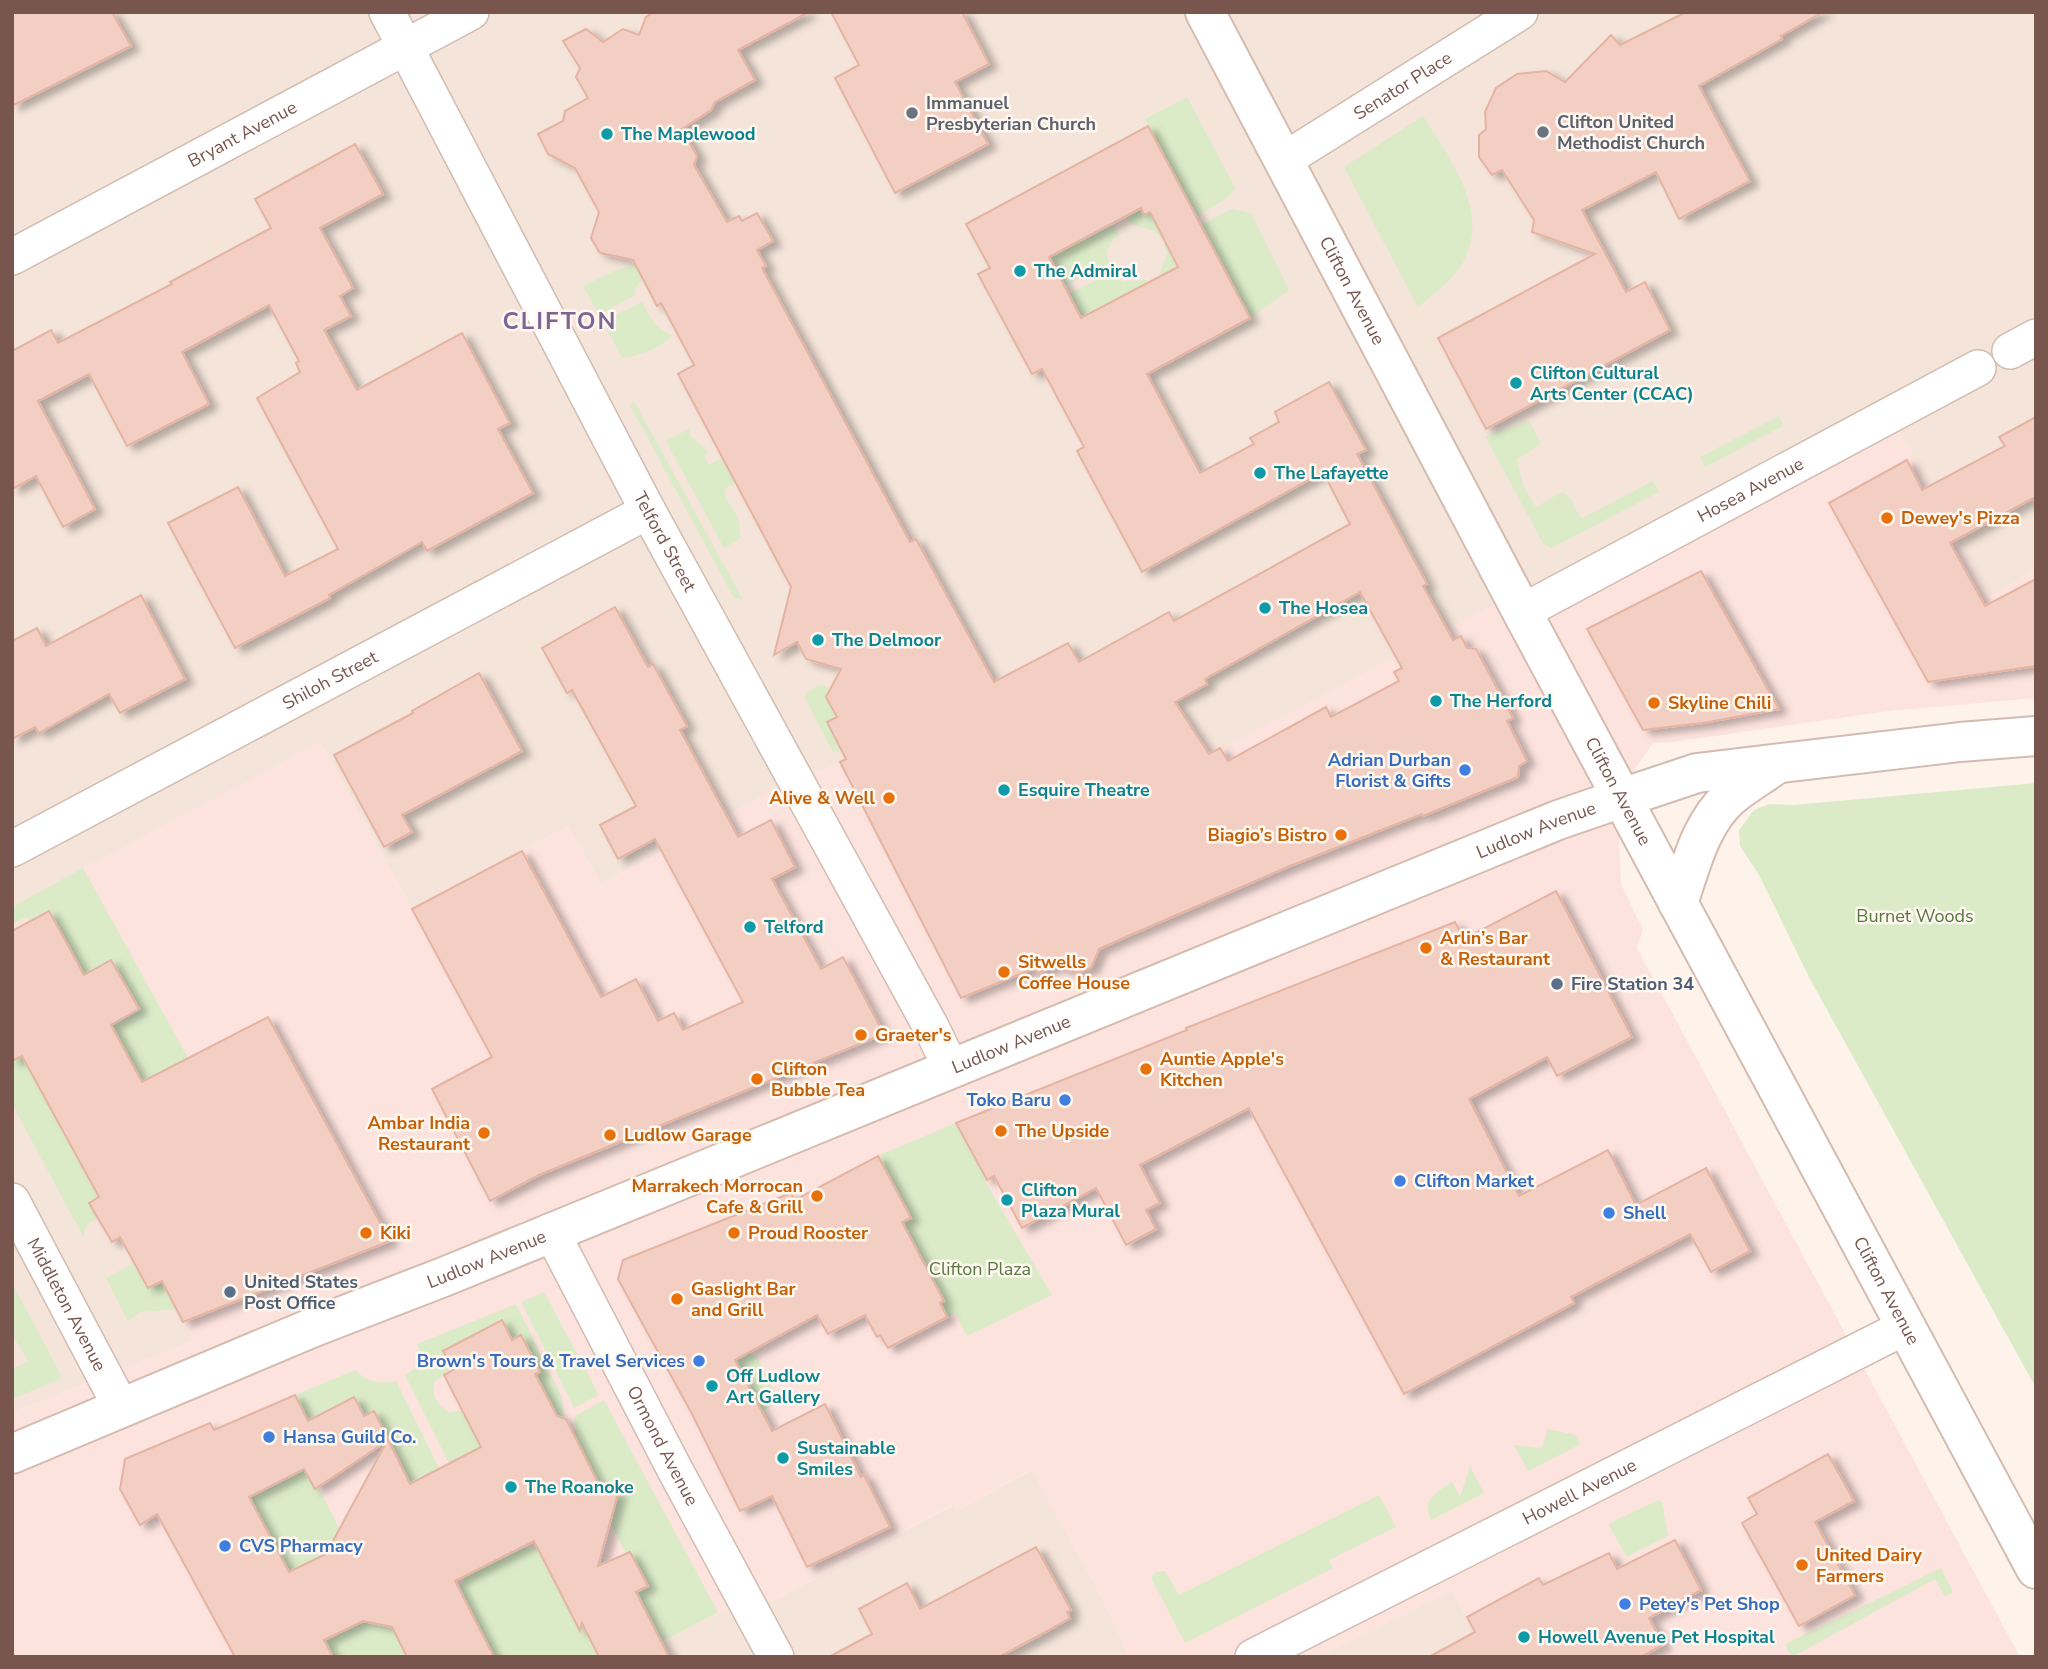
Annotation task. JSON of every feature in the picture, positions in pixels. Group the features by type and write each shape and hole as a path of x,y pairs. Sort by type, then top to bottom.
{"main road":[{"name":"Clifton Avenue","path":"1205,12 1522,612 2036,1569"},
{"name":"Ludlow Avenue","path":"12,1454 121,1407 1558,820 1697,773 1960,742 2036,736"},
{"path":"1678,903 1701,838 1713,816 1730,797 1774,766"}],"street":[{"name":"Telford Street","path":"387,12 648,510 951,1068"},
{"name":"Bryant Avenue","path":"12,257 471,12"},
{"name":"Senator Place","path":"1284,160 1520,12"},
{"name":"Hosea Avenue","path":"1522,612 1978,368"},
{"name":"Shiloh Street","path":"12,849 648,510"},
{"name":"Middleton Avenue","path":"12,1201 121,1407"},
{"name":"Ormond Avenue","path":"551,1231 776,1657"},
{"name":"Howell Avenue","path":"1253,1657 1905,1327"}],"shaded area":[{"path":"12,12 2036,12 2036,569 1989,597 1891,415 1146,789 1068,644 840,762 770,792 601,884 568,826 412,909 320,742 188,1058 167,1291 193,1341 12,1413"},
{"path":"1891,415 1989,596 2036,569 2036,698 1890,711 1653,743 1617,796 1621,884 1643,930 1637,948 2020,1657 1488,1657 1452,1590 1317,1657 1130,1657 1103,1600 1031,1470 956,1511 952,1505 775,1600 718,1612 633,1657 12,1657 12,1413 193,1341 167,1291 182,1282 188,1058 83,868 320,742 412,909 568,826 601,884 770,792 840,762 908,728 1068,643 1147,788 1513,594 1522,611"},
{"path":"1032,1470 1103,1600 1130,1657 633,1657 718,1612 775,1600 953,1505 956,1511"},
{"path":"1452,1590 1488,1657 1317,1657"}],"green space":[{"path":"1187,97 1235,188 1227,198 1160,238 1152,230 1131,224 1126,216 1141,208 1145,215 1184,193 1145,119"},
{"path":"1423,116 1464,188 1472,226 1470,245 1457,271 1418,307 1344,167"},
{"path":"1232,209 1251,213 1289,290 1250,318 1210,243 1158,277 1167,254 1164,244"},
{"path":"1111,224 1120,234 1113,239 1106,252 1109,263 1064,286 1049,257"},
{"path":"668,252 661,265 634,289 636,294 599,315 583,286"},
{"path":"1114,271 1122,282 1145,280 1147,283 1081,318 1069,294"},
{"path":"642,302 657,325 672,335 649,351 622,358 603,321"},
{"path":"832,398 846,423 725,489 739,521 741,538 724,548 666,441 689,429 691,436 707,451 705,458 709,465"},
{"path":"634,401 743,600 734,598 630,405"},
{"path":"1779,416 1783,426 1705,467 1700,457"},
{"path":"1529,421 1541,444 1517,459 1523,485 1536,507 1562,492 1570,498 1581,519 1653,481 1659,492 1551,548 1543,543 1485,436"},
{"path":"820,685 831,688 826,698 837,717 828,722 857,741 833,752 805,698 808,692"},
{"name":"Burnet Woods","path":"2036,783 2036,1388 1810,979 1759,875 1740,846 1739,830 1754,810 1769,804 1794,805"},
{"path":"83,868 188,1058 174,1142 111,1025 139,1009 112,960 84,975 26,917 12,924 12,907"},
{"path":"12,1052 22,1056 77,1157 96,1176 90,1182 99,1197 98,1218 86,1225 83,1236 12,1104"},
{"name":"Clifton Plaza","path":"956,1123 987,1179 985,1181 1052,1295 967,1336 955,1313 947,1317 902,1222 911,1218 877,1156"},
{"path":"134,1263 161,1281 176,1309 140,1312 128,1321 106,1278"},
{"path":"12,1283 61,1375 60,1379 12,1399 12,1370 28,1361 12,1333"},
{"path":"544,1292 599,1395 574,1408 521,1302"},
{"path":"516,1304 562,1397 564,1419 559,1421 535,1374 539,1372 512,1340 502,1320 443,1351 453,1370 435,1381 435,1398 448,1412 465,1410 488,1455 460,1457 449,1463 405,1375 420,1359 417,1344"},
{"path":"745,1344 752,1355 756,1355 780,1402 705,1442 691,1415 748,1386 734,1358"},
{"path":"355,1370 374,1382 396,1381 439,1468 426,1475 428,1479 412,1494 374,1411 364,1416 308,1421 295,1395"},
{"path":"604,1400 718,1612 633,1657 494,1657 455,1588 462,1584 465,1575 521,1548 536,1546 575,1621 580,1619 592,1643 636,1592 647,1586 630,1552 626,1554 606,1514 610,1491 601,1489 572,1432 577,1429 575,1416"},
{"path":"232,1422 265,1489 304,1469 314,1488 318,1486 341,1532 332,1543 335,1550 289,1572 213,1429"},
{"path":"1548,1429 1576,1435 1581,1444 1528,1471 1514,1445 1542,1448"},
{"path":"1470,1466 1484,1493 1431,1520 1428,1507 1432,1497 1452,1482 1460,1497"},
{"path":"1379,1495 1396,1527 1329,1560 1333,1568 1185,1643 1151,1578 1156,1572 1165,1571 1179,1595"},
{"path":"1658,1500 1662,1502 1668,1536 1627,1557 1608,1524"},
{"path":"1941,1568 1953,1592 1945,1597 1935,1579 1792,1657 1785,1644"},
{"path":"370,1617 389,1621 407,1657 333,1657 324,1640"}],"building":[{"path":"12,12 112,12 131,46 12,106"},
{"path":"654,12 809,12 738,50 755,80 715,102 711,110 682,129 697,156 694,165 727,222 739,216 742,221 757,213 773,241 757,250 766,266 762,268 910,542 916,539 994,682 1068,643 1079,662 1169,612 1174,621 1350,524 1323,472 1142,572 1077,451 1084,447 1042,369 1032,374 978,274 990,268 966,224 1148,126 1250,318 1147,374 1200,473 1254,444 1250,438 1279,422 1275,412 1329,382 1366,450 1357,454 1427,584 1423,586 1453,640 1461,636 1467,648 1476,649 1513,718 1507,721 1527,761 1519,766 1518,777 1290,866 1121,939 1099,949 1091,968 1077,973 1056,966 1038,973 1035,968 961,998 840,762 846,759 827,722 837,717 826,697 841,669 806,659 797,642 774,655 791,587 678,374 694,365 661,303 657,306 633,260 600,253 591,238 599,212 575,168 548,154 538,134 563,121 565,111 588,98 576,77 580,68 563,41 586,29 603,42 623,29 639,35 646,17","holes":["1141,208 1144,215 1150,212 1178,267 1081,318 1049,257","1360,592 1402,668 1394,672 1399,681 1331,717 1326,707 1228,761 1220,748 1209,754 1175,702 1207,684 1205,679"]},
{"name":"Immanuel Presbyterian Church","path":"831,12 962,12 989,64 955,82 988,144 895,193 835,78 859,65"},
{"path":"1686,12 1823,12 1781,36 1782,39 1699,86 1750,181 1679,219 1656,172 1582,210 1626,292 1645,282 1670,330 1486,429 1438,338 1595,254 1532,232 1534,220 1502,170 1492,175 1479,157 1479,135 1486,129 1485,112 1496,88 1517,74 1546,71 1565,82 1611,35 1620,45"},
{"path":"355,144 383,194 320,228 353,288 340,296 351,316 324,330 357,390 462,333 510,423 498,429 533,493 427,551 422,542 329,595 330,598 235,648 168,523 238,487 285,576 338,549 257,398 300,372 296,363 299,361 269,305 182,352 209,404 127,446 89,374 38,401 95,509 63,527 36,476 12,489 12,351 51,330 58,343 172,284 170,282 271,228 255,199"},
{"path":"2036,417 2036,503 2033,498 1950,543 1985,606 2036,579 2036,666 1928,682 1829,503 1907,460 1922,490 2005,446 1999,437"},
{"path":"1701,571 1779,709 1703,723 1643,730 1587,629"},
{"path":"141,595 185,679 120,713 109,694 39,733 35,727 12,739 12,641 37,628 46,646"},
{"path":"615,607 648,667 653,664 687,726 680,730 738,837 771,820 795,867 772,879 821,969 843,957 884,1034 539,1175 490,1201 432,1089 492,1057 412,909 522,851 601,997 636,979 658,1021 674,1013 683,1030 743,1002 655,839 618,859 600,825 636,806 572,690 567,693 542,648"},
{"path":"479,673 522,751 402,815 412,832 384,847 334,755 413,713 412,711"},
{"path":"1556,891 1632,1037 1557,1076 1547,1057 1469,1099 1519,1196 1608,1150 1636,1205 1706,1168 1750,1251 1711,1272 1690,1234 1571,1297 1574,1303 1404,1394 1249,1108 1140,1165 1160,1203 1146,1210 1156,1229 1126,1245 1096,1188 1022,1228 994,1176 987,1180 956,1123 1187,1030 1186,1028 1455,922 1464,939"},
{"path":"49,911 84,975 111,960 139,1009 111,1025 142,1082 268,1017 390,1241 183,1322 162,1281 148,1288 120,1237 112,1242 89,1203 99,1197 22,1056 12,1061 12,931"},
{"path":"878,1156 911,1218 902,1222 944,1301 940,1303 947,1317 888,1348 880,1335 877,1337 865,1315 828,1334 817,1315 735,1360 772,1431 825,1404 861,1477 864,1475 890,1527 807,1567 772,1496 740,1511 692,1414 618,1279 623,1260 791,1193 795,1200"},
{"name":"The Roanoke","path":"502,1320 512,1340 521,1335 540,1372 535,1374 557,1416 566,1419 601,1489 618,1493 598,1566 630,1552 648,1586 636,1592 669,1657 599,1657 582,1623 580,1631 534,1541 455,1581 494,1657 407,1657 392,1627 363,1621 324,1640 333,1657 235,1657 157,1514 140,1525 120,1489 125,1459 210,1423 214,1430 295,1395 308,1421 354,1397 364,1416 374,1411 410,1484 481,1447 444,1375 453,1370 443,1351","holes":["387,1441 326,1554 289,1572 249,1497 304,1469 315,1489"]},
{"name":"United Dairy Farmers","path":"1828,1454 1854,1501 1815,1522 1855,1595 1799,1626 1742,1523 1757,1514 1748,1498"},
{"path":"1675,1540 1701,1590 1649,1618 1663,1645 1641,1657 1429,1657 1475,1632 1467,1617 1539,1578 1543,1585 1609,1553 1617,1569"},
{"path":"1036,1547 1071,1610 1067,1612 1070,1618 999,1657 829,1657 872,1634 859,1609 907,1583 920,1609"}],"place":[{"name":"Immanuel Presbyterian Church","path":"912,113"},
{"name":"Clifton United Methodist Church","path":"1543,132"},
{"name":"The Maplewood","path":"607,134"},
{"name":"The Admiral","path":"1020,271"},
{"name":"Clifton Cultural Arts Center (CCAC)","path":"1516,383"},
{"name":"The Lafayette","path":"1260,473"},
{"name":"Dewey's Pizza","path":"1887,518"},
{"name":"The Hosea","path":"1265,608"},
{"name":"The Delmoor","path":"818,640"},
{"name":"The Herford","path":"1436,701"},
{"name":"Skyline Chili","path":"1654,703"},
{"name":"Adrian Durban Florist & Gifts","path":"1465,770"},
{"name":"Esquire Theatre","path":"1004,790"},
{"name":"Alive & Well","path":"889,798"},
{"name":"Biagio’s Bistro","path":"1341,835"},
{"name":"Telford","path":"750,927"},
{"name":"Arlin’s Bar & Restaurant","path":"1426,948"},
{"name":"Sitwells Coffee House","path":"1004,972"},
{"name":"Fire Station 34","path":"1557,984"},
{"name":"Graeter's","path":"861,1035"},
{"name":"Auntie Apple's Kitchen","path":"1146,1069"},
{"name":"Clifton Bubble Tea","path":"757,1079"},
{"name":"Toko Baru","path":"1065,1100"},
{"name":"The Upside","path":"1001,1131"},
{"name":"Ambar India Restaurant","path":"484,1133"},
{"name":"Ludlow Garage","path":"610,1135"},
{"name":"Clifton Market","path":"1400,1181"},
{"name":"Marrakech Morrocan Cafe & Grill","path":"817,1196"},
{"name":"Clifton Plaza Mural","path":"1007,1200"},
{"name":"Shell","path":"1609,1213"},
{"name":"Kiki","path":"366,1233"},
{"name":"Proud Rooster","path":"734,1233"},
{"name":"United States Post Office","path":"230,1292"},
{"name":"Gaslight Bar and Grill","path":"677,1299"},
{"name":"Brown's Tours & Travel Services","path":"699,1361"},
{"name":"Off Ludlow Art Gallery","path":"712,1386"},
{"name":"Hansa Guild Co.","path":"269,1437"},
{"name":"Sustainable Smiles","path":"783,1458"},
{"name":"The Roanoke","path":"511,1487"},
{"name":"CVS Pharmacy","path":"225,1546"},
{"name":"United Dairy Farmers","path":"1802,1565"},
{"name":"Petey's Pet Shop","path":"1625,1604"},
{"name":"Howell Avenue Pet Hospital","path":"1524,1637"}],"district":[{"name":"CLIFTON","path":"560,321"}]}
